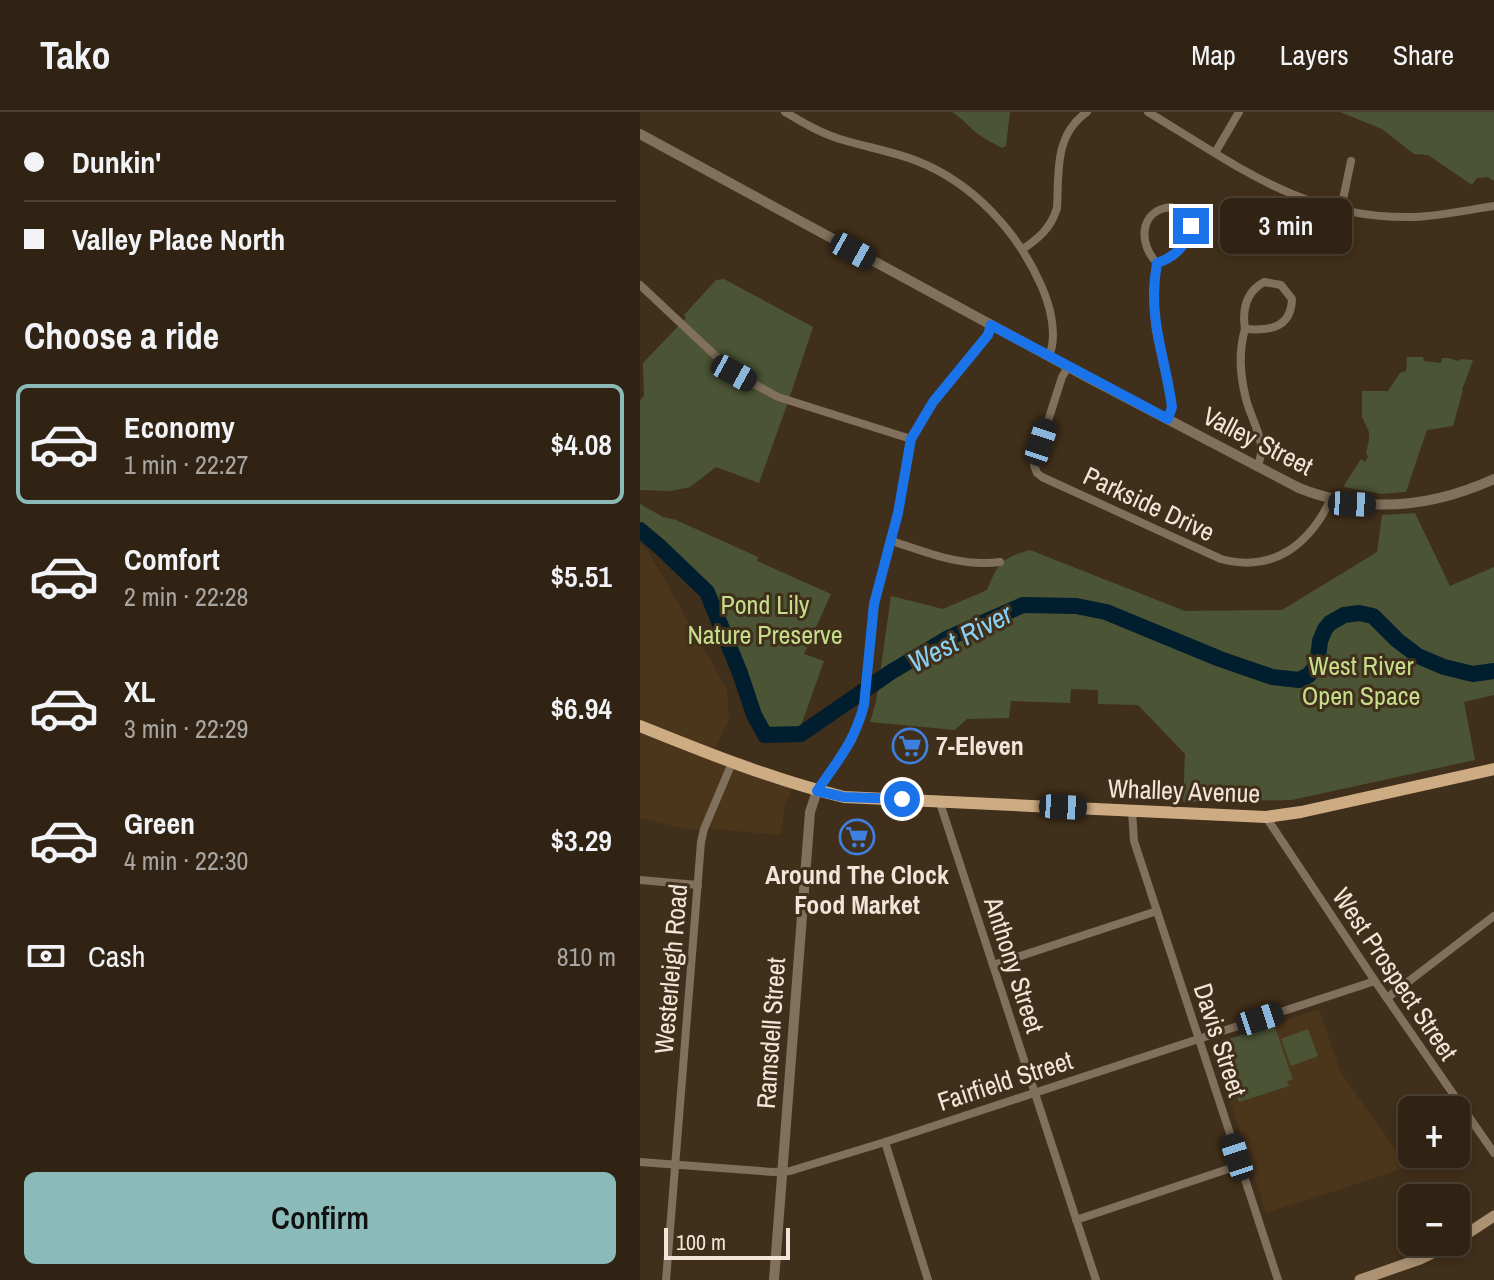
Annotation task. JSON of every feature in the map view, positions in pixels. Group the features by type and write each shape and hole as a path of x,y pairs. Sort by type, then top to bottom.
{"main road":[{"name":"Whalley Avenue","path":"640,726 732,763 844,797 1266,817 1494,769"},
{"path":"1470,1233 1494,1216"},
{"path":"1360,1280 1426,1256"}],"street":[{"path":"785,112 826,134 916,161 947,176 989,209 1023,249 1044,291 1053,343 1049,356"},
{"path":"1023,249 1045,232 1054,217 1062,144 1073,124 1087,112"},
{"path":"1148,112 1244,171 1286,192 1322,205 1386,216 1412,217 1494,206"},
{"path":"1215,153 1239,112"},
{"name":"Valley Street","path":"640,134 1068,367 1299,488 1352,504 1373,505 1446,497 1494,479"},
{"path":"1341,209 1351,161"},
{"path":"1157,263 1172,255 1191,232 1189,219 1171,207 1159,209 1150,215 1145,230 1148,251 1157,263 1154,308 1172,403 1168,419"},
{"path":"1245,329 1268,330 1288,317 1292,299 1281,285 1264,282 1251,292 1245,306 1240,363 1246,400 1262,448 1257,467"},
{"path":"640,285 734,373 778,397 911,439"},
{"path":"817,791 852,740 864,705 874,604 892,541 911,439 933,402 988,335 991,325"},
{"name":"Parkside Drive","path":"1068,367 1034,465 1042,477 1234,563 1265,562 1286,554 1311,530 1331,499"},
{"path":"892,541 949,561 1000,562"},
{"name":"Westerleigh Road","path":"666,1280 701,842 732,763"},
{"name":"Ramsdell Street","path":"774,1280 810,812 817,791"},
{"name":"Anthony Street","path":"939,800 1096,1280"},
{"name":"Davis Street","path":"1132,811 1134,841 1278,1280"},
{"name":"West Prospect Street","path":"1266,817 1494,1153"},
{"path":"640,880 698,885"},
{"path":"993,965 1157,911"},
{"path":"1387,998 1494,916"},
{"name":"Fairfield Street","path":"640,1162 782,1172 885,1142 1375,981"},
{"path":"885,1142 928,1280"},
{"path":"1076,1220 1240,1165"}],"shaded area":[{"path":"640,544 647,549 727,689 729,720 712,753 793,786 785,805 781,835 690,830 640,818"},
{"path":"1319,1009 1341,1073 1398,1153 1398,1168 1405,1168 1266,1213 1212,1045"}],"green space":[{"path":"952,112 1010,112 1006,146 1002,148 984,138"},
{"path":"1340,112 1494,112 1494,181 1488,177 1477,178 1472,185 1428,155 1414,154 1382,129"},
{"path":"724,279 813,327 759,483 716,467 690,487 671,491 640,490 643,363 686,318 684,315 716,280"},
{"path":"1407,357 1423,357 1424,361 1441,363 1442,358 1473,360 1453,426 1427,430 1406,492 1382,494 1343,487 1361,459 1365,462 1368,457 1369,432 1362,417 1362,391 1388,391 1400,373 1406,371"},
{"name":"Pond Lily Nature Preserve","path":"640,504 831,594 804,654 824,661 798,734 771,730 752,711 702,598 667,557 640,534"},
{"name":"West River Open Space","path":"1415,513 1450,586 1494,567 1494,695 1464,702 1475,760 1292,800 1183,802 1185,754 1138,705 1098,704 1098,690 1071,689 1070,703 1011,701 1009,718 967,719 955,730 870,722 876,702 891,596 943,609 987,590 1002,563 1030,550 1185,611 1282,610 1377,552 1382,515"},
{"path":"1274,1024 1293,1080 1287,1081 1289,1086 1239,1102 1228,1072 1217,1062 1214,1049 1220,1042"},
{"path":"1308,1029 1318,1056 1291,1066 1281,1039"}],"waterway":[{"name":"West River","path":"640,530 707,592 754,715 765,735 801,734 891,672 948,638 1023,605 1076,606 1106,612 1220,659 1272,677 1299,680 1309,675 1315,667 1320,641 1330,623 1344,615 1359,613 1373,616 1418,656 1473,674 1494,671"}],"place":[{"name":"7-Eleven","path":"910,746"},
{"name":"Around The Clock Food Market","path":"857,837"}],"route":[{"path":"902,799 844,797 817,791 845,751 857,729 864,705 874,604 892,541 911,439 933,402 988,335 991,325 1168,419 1172,407 1156,331 1153,290 1157,263 1181,247 1188,239 1191,226"}]}
